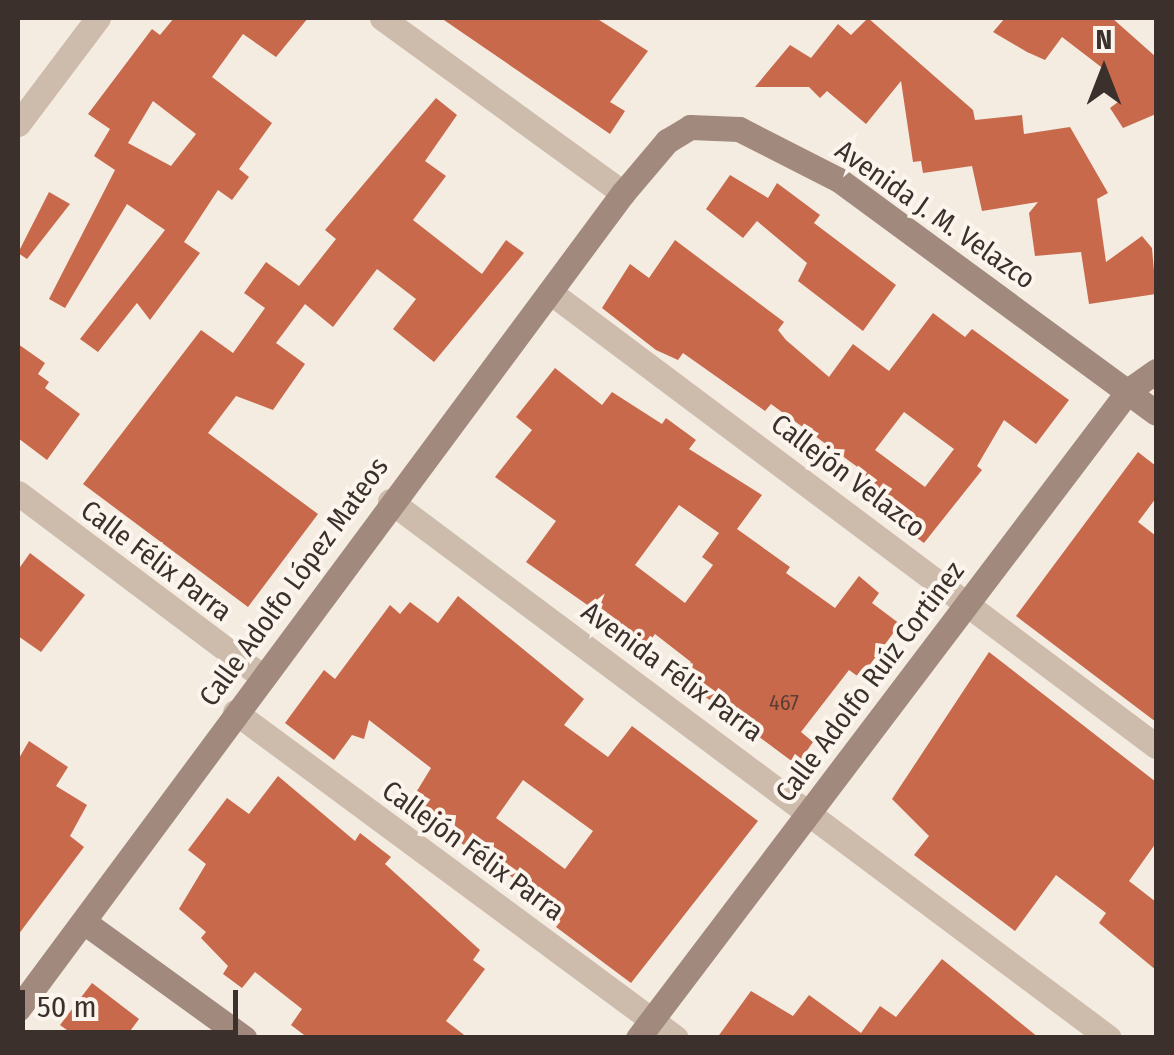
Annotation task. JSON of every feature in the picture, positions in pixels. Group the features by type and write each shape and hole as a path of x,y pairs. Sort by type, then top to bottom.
{"street":[{"path":"18,124 98,18"},
{"path":"382,18 624,193"},
{"name":"Avenida J. M. Velazco","path":"624,193 667,140 690,126 740,130 839,180 1156,413"},
{"name":"Calle Adolfo López Mateos","path":"18,1009 260,675 624,193"},
{"name":"Callejón Velazco","path":"550,292 1156,746"},
{"name":"Calle Adolfo Ruíz Cortinez","path":"645,1028 1129,390 1156,371"},
{"name":"Calle Félix Parra","path":"18,493 260,675"},
{"name":"Avenida Félix Parra","path":"390,501 1109,1038"},
{"name":"Callejón Félix Parra","path":"236,712 645,1028 676,1038"},
{"path":"84,922 244,1038"}],"building":[{"path":"174,18 308,18 276,57 243,34 212,77 272,123 239,169 249,177 232,200 218,190 184,242 200,253 150,320 137,303 98,352 80,339 165,230 127,204 65,308 49,299 115,170 94,156 110,129 88,114 152,29 160,35","holes":["153,101 196,134 171,166 128,143"]},
{"path":"441,18 596,18 648,51 610,102 625,111 610,134"},
{"path":"868,18 973,110 975,120 1022,115 1024,134 1070,127 1108,193 1097,199 1106,262 1142,236 1152,248 1156,294 1089,304 1081,252 1035,256 1029,213 1038,202 982,211 972,166 923,173 921,161 913,162 901,81 866,124 827,91 820,98 809,87 755,87 790,45 811,58 838,24 851,35"},
{"path":"1005,18 1112,18 1156,57 1156,114 1123,128 1110,108 1118,102 1100,81 1109,73 1062,37 1045,60 1027,52 993,32"},
{"path":"436,98 457,115 425,161 446,176 413,220 482,274 506,240 524,253 434,362 393,329 416,299 377,269 333,327 305,304 276,343 305,364 273,410 236,396 208,433 318,514 248,607 83,484 201,330 233,353 265,308 244,293 266,262 299,286 336,239 325,230"},
{"path":"730,175 768,198 777,183 820,215 814,223 896,285 863,331 798,281 807,263 757,221 743,238 706,209"},
{"path":"49,192 70,204 27,259 18,253"},
{"path":"675,240 784,322 778,330 786,340 829,377 853,344 889,371 933,313 965,337 972,329 1069,400 1036,444 1004,420 977,466 982,470 924,543 850,489 863,471 771,404 765,411 683,353 678,360 656,350 602,308 630,264 649,278","holes":["904,412 954,449 925,487 875,450"]},
{"path":"18,344 45,363 38,374 49,382 45,388 80,414 47,460 18,438"},
{"path":"555,368 602,405 612,392 662,424 666,418 696,440 689,449 762,495 737,529 790,567 786,573 835,608 859,576 879,593 872,603 900,624 860,678 849,670 801,732 813,742 797,765 680,678 691,662 655,634 646,646 526,562 556,521 495,477 532,430 516,417","holes":["679,505 719,533 702,557 713,565 685,603 635,565"]},
{"path":"1138,452 1156,466 1156,498 1138,522 1156,536 1156,722 1016,616"},
{"path":"30,553 85,595 41,652 18,636 18,570"},
{"path":"458,596 584,699 564,725 608,757 632,726 758,821 631,983 556,927 560,922 503,869 406,809 431,768 369,720 364,739 352,735 334,760 285,723 324,670 335,679 390,605 400,614 410,602 438,623","holes":["523,780 593,831 565,869 496,818"]},
{"path":"989,652 1156,782 1156,843 1129,881 1156,902 1156,970 1099,923 1106,913 1056,875 1015,931 914,855 929,836 892,799"},
{"path":"29,741 68,767 56,786 87,805 70,836 84,847 18,935 18,760"},
{"path":"278,776 355,841 360,833 391,857 385,864 480,950 473,960 485,969 446,1021 468,1038 308,1038 291,1025 302,1009 255,972 242,988 223,974 228,966 201,938 206,932 179,909 206,864 188,850 227,798 249,814"},
{"path":"942,959 1039,1038 717,1038 751,991 793,1016 809,995 861,1033 880,1006 896,1017"},
{"path":"92,983 139,1019 125,1038 78,1038 60,1025"}]}
